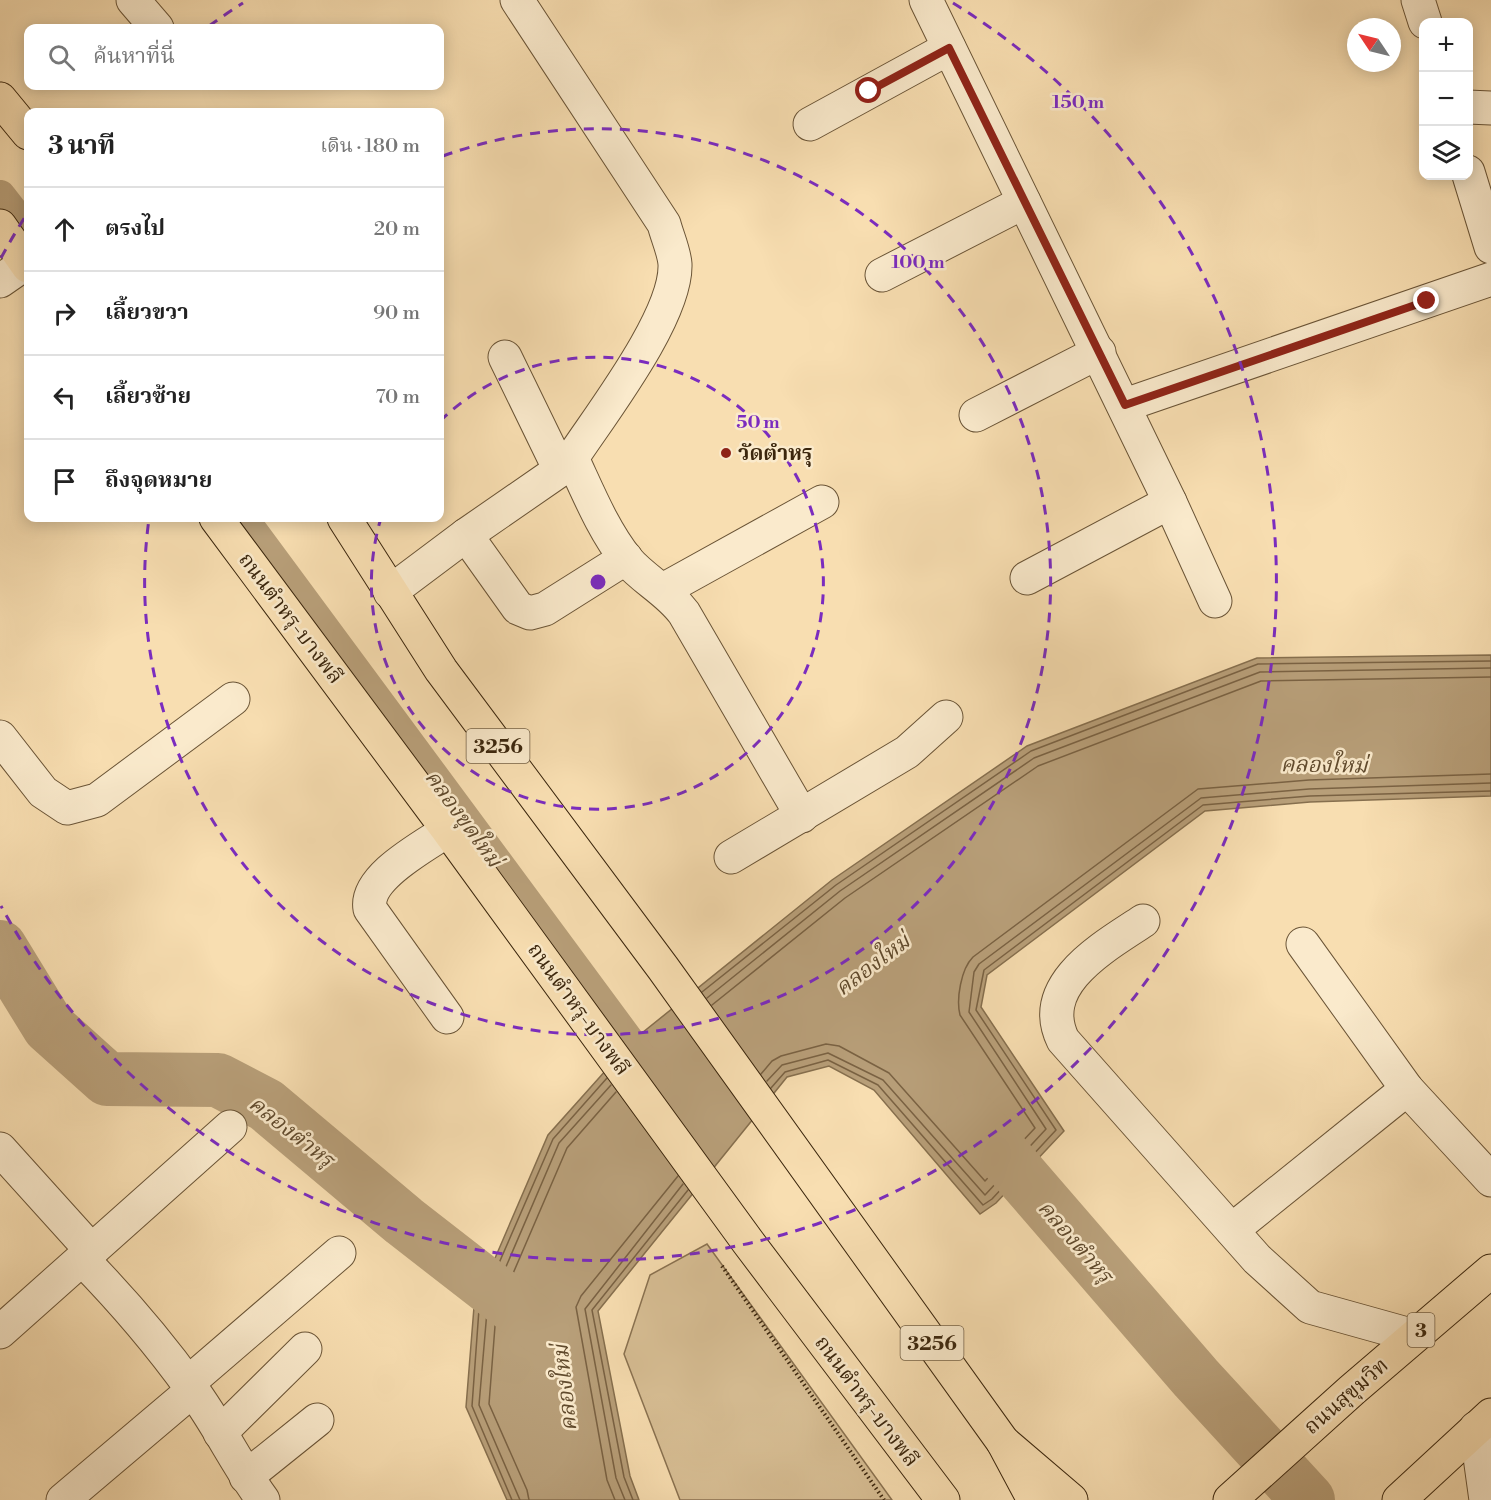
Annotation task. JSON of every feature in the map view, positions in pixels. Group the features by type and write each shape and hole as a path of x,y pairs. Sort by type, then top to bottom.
{"main road":[{"path":"0,99 24,128"},
{"path":"0,226 18,270"},
{"name":"ถนนตำหรุ-บางพลี","path":"219,522 448,830 748,1242 941,1499"},
{"name":"3256","path":"346,522 441,670 663,968 1003,1442 1019,1467 1034,1500"},
{"name":"ถนนสุขุมวิท","path":"1239,1491 1414,1336 1491,1272"},
{"path":"1402,1497 1484,1422"},
{"path":"1003,1442 1071,1500"}],"street":[{"path":"133,0 154,24"},
{"path":"390,592 566,464 650,337 669,300 675,264 664,224 517,0"},
{"path":"926,0 1125,405 1215,601"},
{"path":"1418,0 1424,18"},
{"path":"810,124 949,48"},
{"path":"1473,107 1491,108"},
{"path":"1470,180 1491,247"},
{"path":"882,275 1024,202"},
{"path":"1125,405 1491,279"},
{"path":"976,415 1099,352"},
{"path":"505,357 566,464 626,558 640,574 663,590 684,613 802,816"},
{"path":"663,590 822,501"},
{"path":"1027,578 1170,502"},
{"path":"466,535 518,608 530,613 545,609 626,558"},
{"path":"0,737 42,792 67,808 98,800 233,699"},
{"path":"731,857 907,752 946,717"},
{"path":"447,1017 370,909 370,892 377,882 402,862 448,830"},
{"path":"1143,921 1092,955 1059,995 1056,1024 1063,1040 1275,1277 1310,1307 1414,1336"},
{"path":"1304,944 1407,1089 1491,1180"},
{"path":"1232,1230 1407,1089"},
{"path":"0,1332 88,1256 230,1127"},
{"path":"0,1149 88,1256 190,1387 255,1488 317,1420"},
{"path":"63,1500 339,1253"},
{"path":"220,1434 305,1349"},
{"path":"1484,1422 1486,1500"}],"path":[{"path":"722,1266 884,1500"}],"shaded area":[{"path":"707,1244 892,1500 680,1500 624,1354 650,1275"}],"water":[{"name":"คลองใหม่","path":"1491,655 1491,796 1310,802 1205,811 987,975 981,1007 1064,1131 996,1203 980,1214 874,1090 829,1066 787,1077 598,1311 630,1476 639,1500 507,1500 466,1407 474,1307 548,1135 632,1041 832,880 1027,746 1257,658"}],"waterway":[{"name":"คลองขุดใหม่","path":"0,196 24,227"},
{"name":"คลองขุดใหม่","path":"245,522 655,1077"},
{"name":"คลองตำหรุ","path":"0,947 49,1027 107,1079 218,1080 266,1105 404,1221 543,1329"},
{"name":"คลองตำหรุ","path":"973,1120 1196,1378 1308,1500"}],"place":[{"name":"วัดตำหรุ","path":"726,453"}],"route":[{"path":"869,91 949,48 1125,405 1177,385 1427,301"}]}
